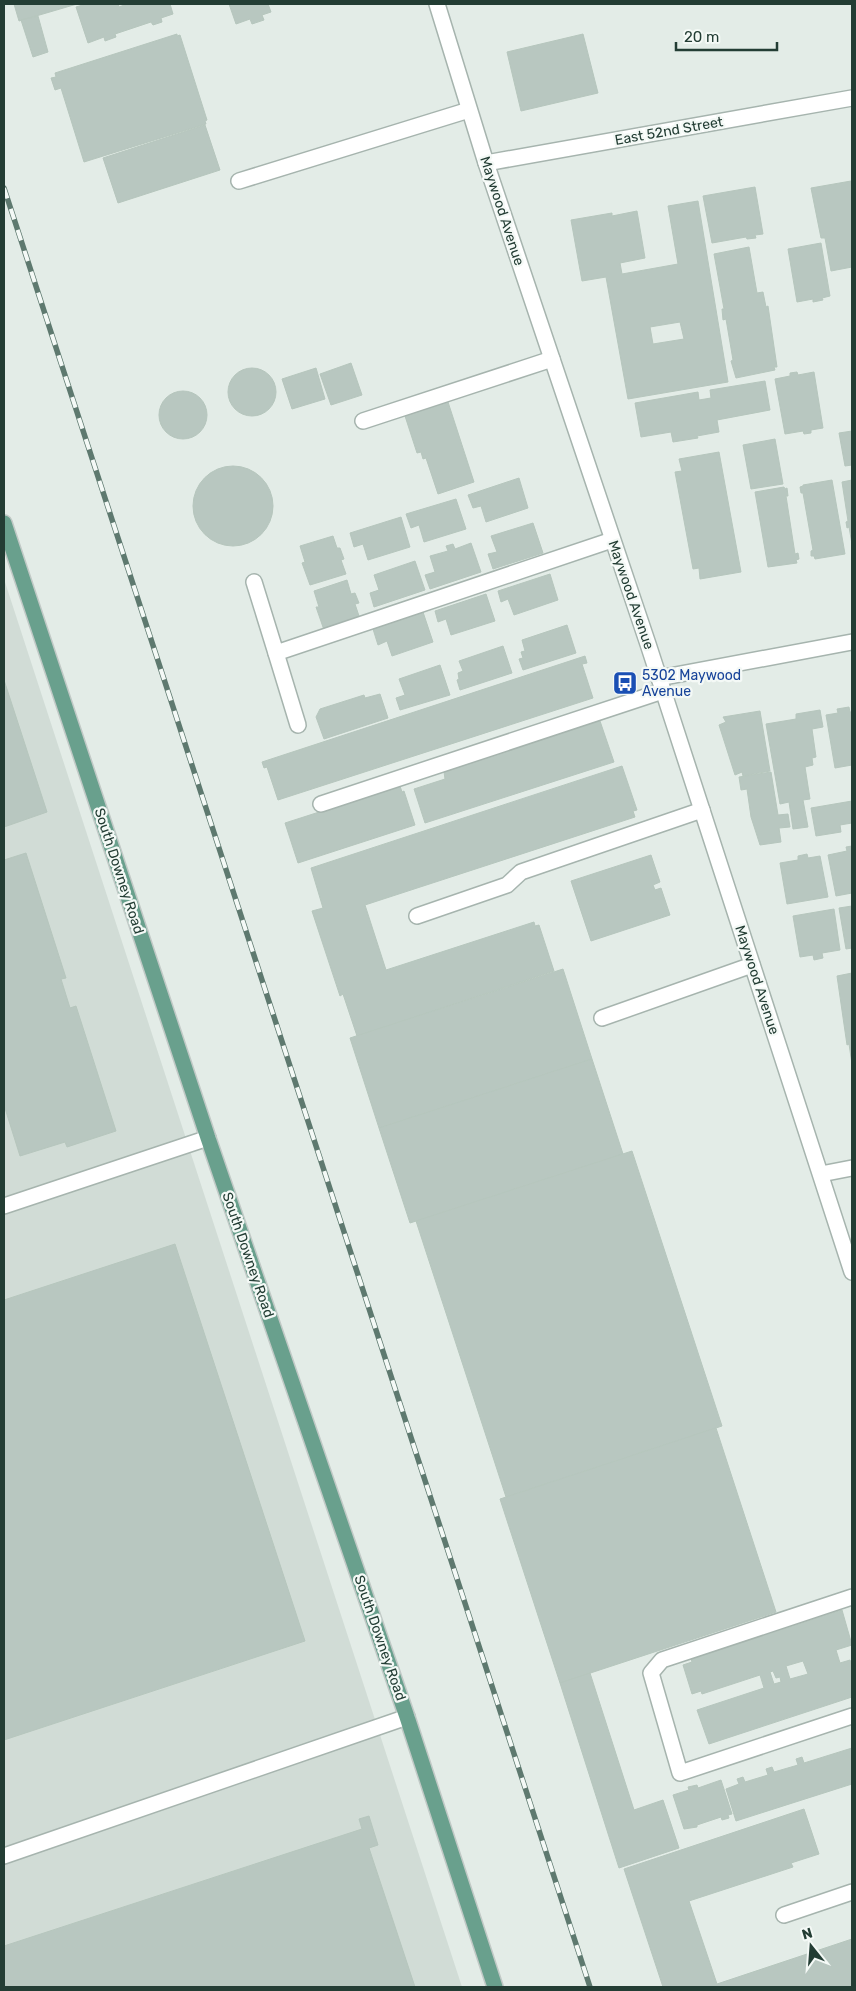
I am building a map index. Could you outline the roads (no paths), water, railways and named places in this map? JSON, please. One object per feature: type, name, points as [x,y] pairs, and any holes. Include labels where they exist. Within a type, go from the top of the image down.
[{"type":"main road","name":"South Downey Road","points":[[4,523],[208,1138],[407,1717],[495,1987]]},
{"type":"street","name":"Maywood Avenue","points":[[437,4],[486,163],[661,684],[852,1272]]},
{"type":"street","name":"East 52nd Street","points":[[486,163],[852,98]]},
{"type":"street","points":[[239,181],[469,110]]},
{"type":"street","points":[[363,421],[552,359]]},
{"type":"street","points":[[276,653],[612,540]]},
{"type":"street","points":[[254,582],[298,725]]},
{"type":"street","points":[[321,804],[661,684],[852,642]]},
{"type":"street","points":[[417,916],[506,885],[521,872],[702,810]]},
{"type":"street","points":[[602,1018],[752,964]]},
{"type":"street","points":[[4,1206],[208,1138]]},
{"type":"street","points":[[821,1174],[852,1168]]},
{"type":"street","points":[[852,1598],[662,1660],[651,1673],[680,1773],[852,1716]]},
{"type":"street","points":[[4,1856],[407,1717]]},
{"type":"street","points":[[784,1915],[852,1892]]},
{"type":"railway","points":[[4,188],[590,1987]]},
{"type":"place","name":"5302 Maywood Avenue","points":[[625,683]]}]
